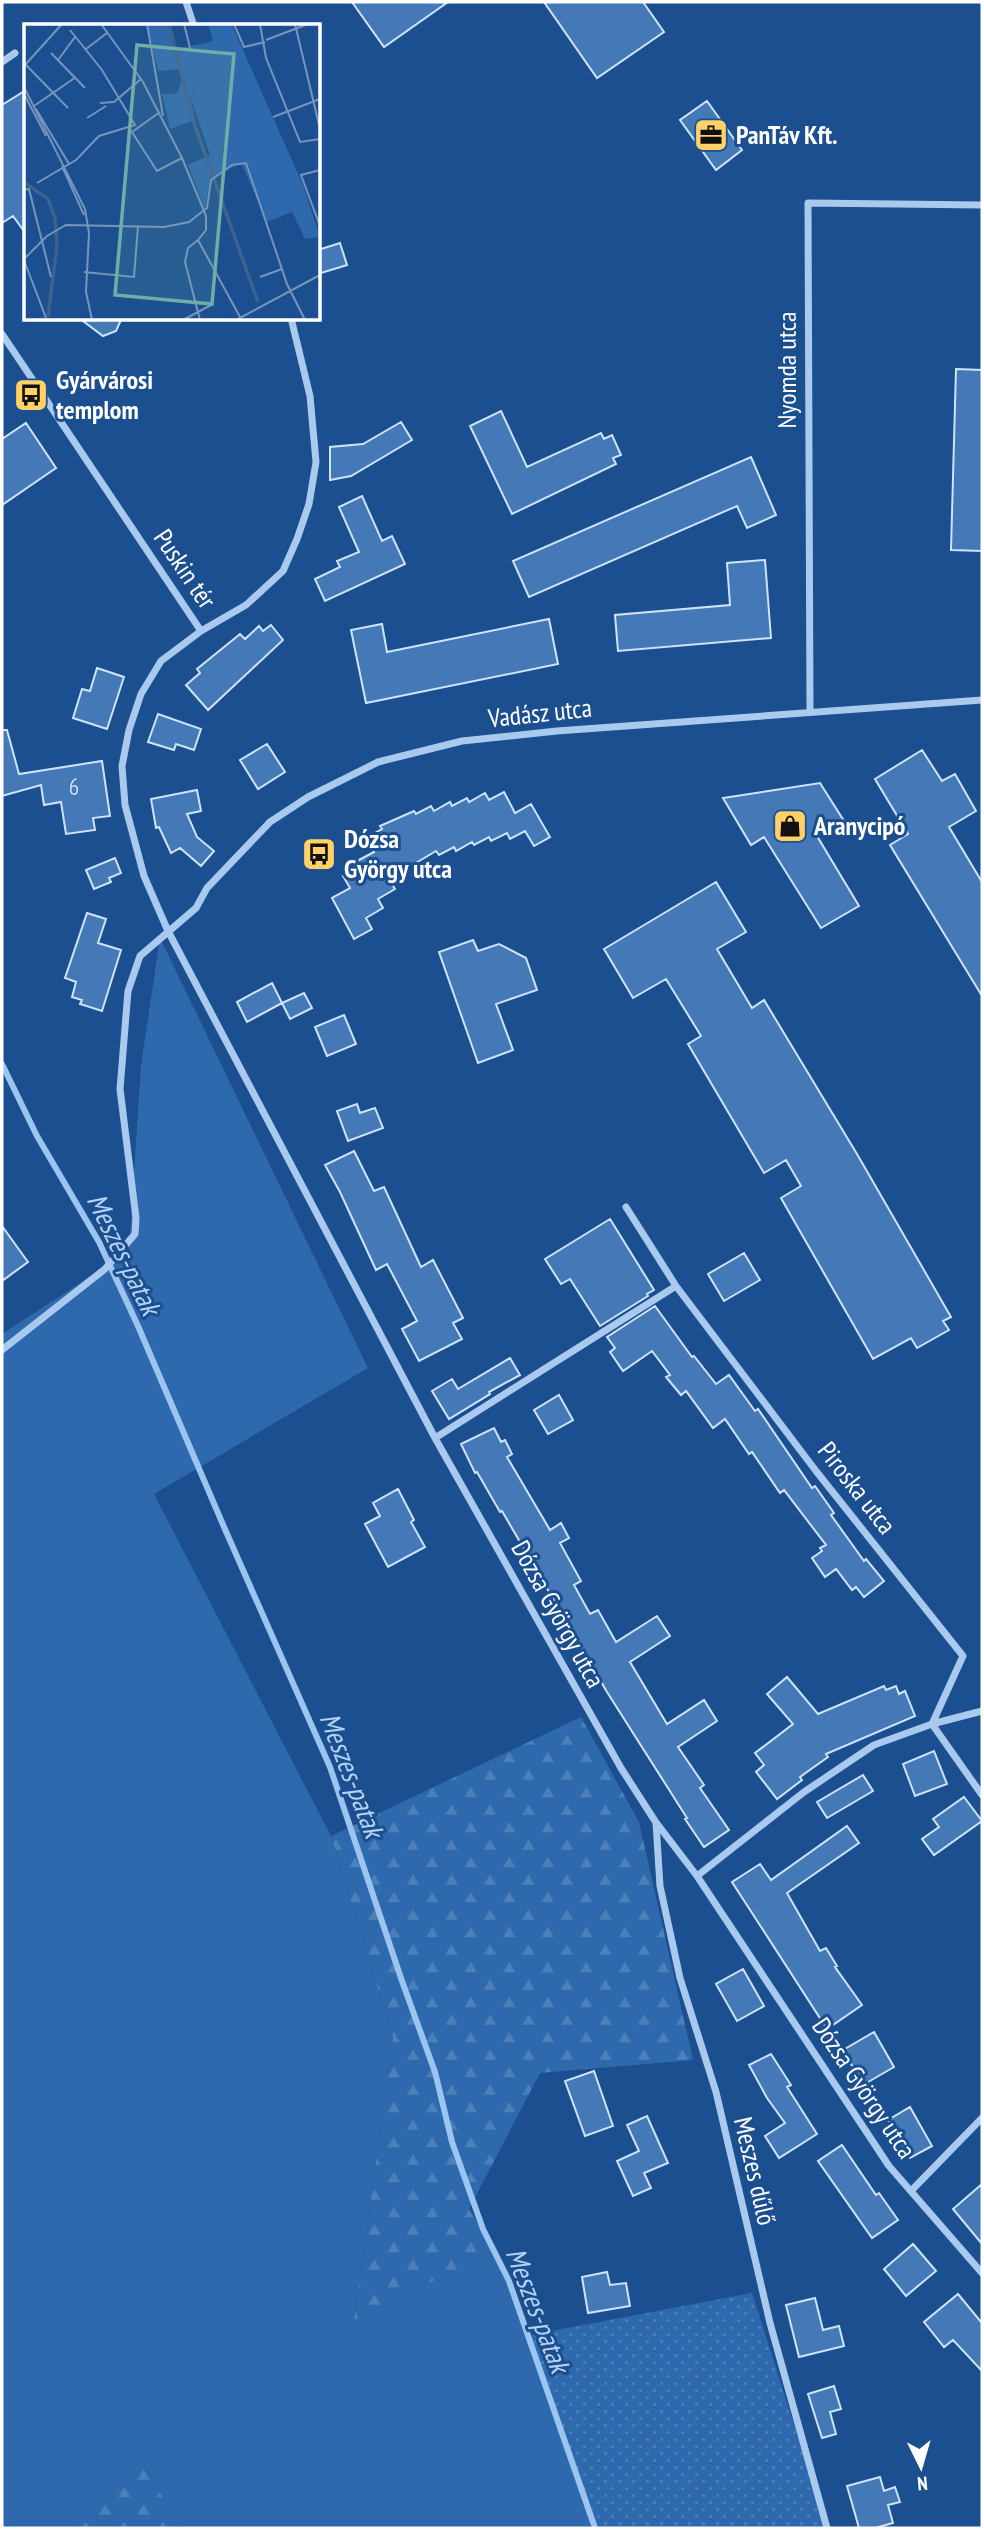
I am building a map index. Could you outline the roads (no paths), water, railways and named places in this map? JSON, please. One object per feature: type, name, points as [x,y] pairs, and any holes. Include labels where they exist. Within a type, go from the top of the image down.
[{"type":"street","points":[[186,2],[193,24]]},
{"type":"street","points":[[2,62],[15,53]]},
{"type":"street","name":"Nyomda utca","points":[[810,711],[808,204],[982,205]]},
{"type":"street","name":"Puskin tér","points":[[2,334],[201,631],[246,605],[283,571],[298,539],[309,504],[316,462],[310,396],[291,320]]},
{"type":"street","name":"Dózsa György utca","points":[[201,631],[161,661],[141,694],[129,730],[122,766],[125,805],[144,876],[168,931],[435,1438],[621,1768],[655,1821],[697,1877],[889,2166],[982,2273]]},
{"type":"street","name":"Vadász utca","points":[[2,1350],[105,1269],[135,1234],[136,1219],[120,1089],[128,991],[140,956],[197,908],[207,888],[270,822],[308,797],[378,762],[462,741],[556,731],[982,699]]},
{"type":"street","points":[[435,1438],[676,1286],[626,1207]]},
{"type":"street","name":"Piroska utca","points":[[676,1286],[816,1471],[963,1656],[932,1724]]},
{"type":"street","points":[[697,1877],[804,1792],[874,1745],[932,1724],[982,1711]]},
{"type":"street","points":[[932,1724],[982,1795]]},
{"type":"street","name":"Meszes dűlő","points":[[655,1821],[660,1886],[680,1978],[716,2092],[770,2323],[827,2528]]},
{"type":"street","points":[[911,2191],[982,2118]]},
{"type":"waterway","name":"Meszes-patak","points":[[2,1064],[37,1136],[99,1242],[330,1767],[435,2072],[452,2142],[483,2229],[509,2281],[595,2528]]},
{"type":"place","name":"PanTáv Kft.","points":[[711,135]]},
{"type":"place","name":"Gyárvárosi templom","points":[[31,395]]},
{"type":"place","name":"Aranycipó","points":[[790,826]]},
{"type":"place","name":"Dózsa György utca","points":[[319,854]]}]
